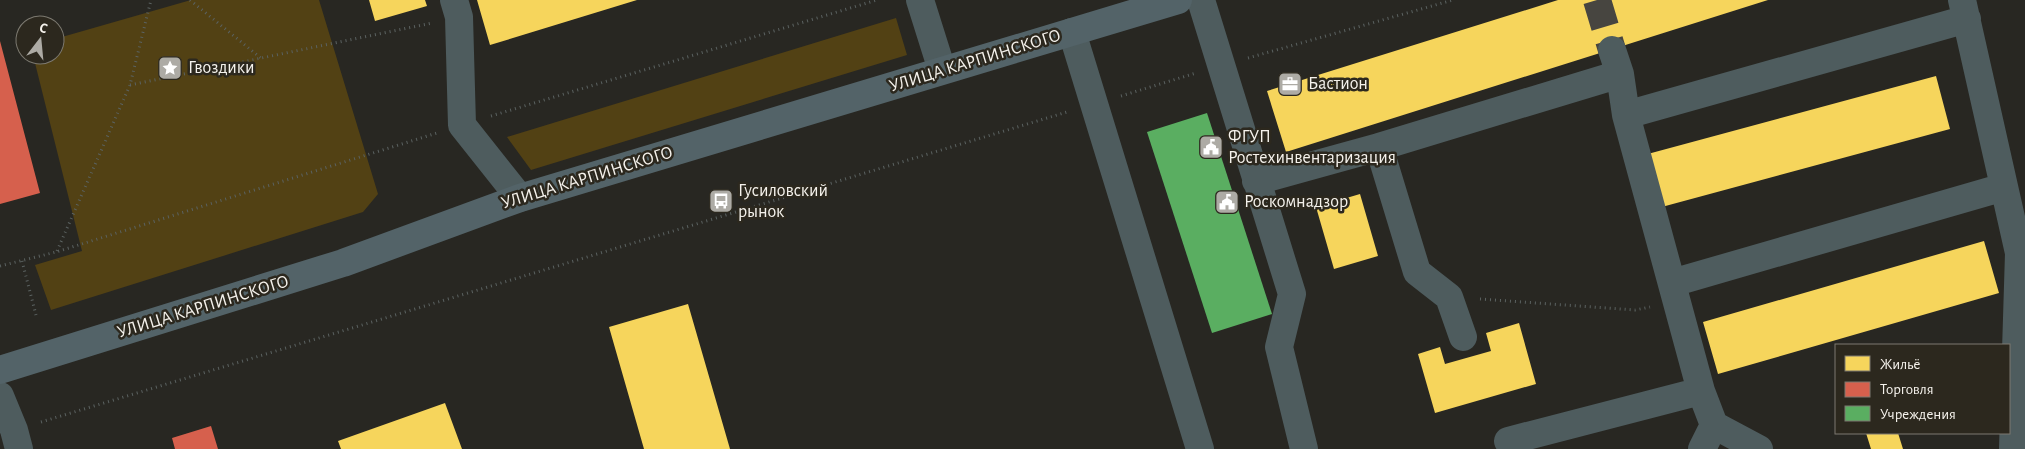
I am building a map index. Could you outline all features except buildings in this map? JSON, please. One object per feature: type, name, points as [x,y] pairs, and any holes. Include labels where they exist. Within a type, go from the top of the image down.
[{"type":"main road","name":"УЛИЦА КАРПИНСКОГО","points":[[0,370],[343,263],[520,198],[1178,0]]},
{"type":"street","points":[[920,0],[942,70]]},
{"type":"street","points":[[1201,0],[1292,294],[1279,347],[1304,449]]},
{"type":"street","points":[[457,9],[462,125],[520,198]]},
{"type":"street","points":[[1626,115],[1965,10],[2018,253],[2013,449]]},
{"type":"street","points":[[1072,32],[1200,449]]},
{"type":"street","points":[[1256,181],[1378,147],[1616,62],[1626,115],[1701,391],[1714,425],[1759,449]]},
{"type":"street","points":[[1378,147],[1417,272],[1449,297],[1463,337]]},
{"type":"street","points":[[1674,293],[2004,187]]},
{"type":"street","points":[[1508,441],[1701,391]]},
{"type":"street","points":[[0,396],[16,439]]},
{"type":"street","points":[[1702,449],[1714,425]]},
{"type":"path","points":[[0,266],[56,252],[130,85],[151,0]]},
{"type":"path","points":[[190,0],[262,59]]},
{"type":"path","points":[[16,439],[1094,104],[1453,0]]},
{"type":"path","points":[[130,85],[262,59],[457,9]]},
{"type":"path","points":[[22,261],[36,315]]},
{"type":"path","points":[[1449,297],[1635,310],[1674,293]]},
{"type":"shaded area","points":[[191,0],[319,0],[378,194],[363,212],[51,310],[35,265],[82,251],[36,65],[65,65],[65,36]]},
{"type":"shaded area","points":[[896,18],[907,55],[531,170],[507,137]]},
{"type":"tunnel","points":[[1597,0],[1612,50]]},
{"type":"place","name":"Гвоздики","points":[[170,68]]},
{"type":"place","name":"Бастион","points":[[1290,84]]},
{"type":"place","name":"ФГУП Ростехинвентаризация","points":[[1211,147]]},
{"type":"place","name":"Гусиловский рынок","points":[[721,201]]},
{"type":"place","name":"Роскомнадзор","points":[[1227,202]]}]
